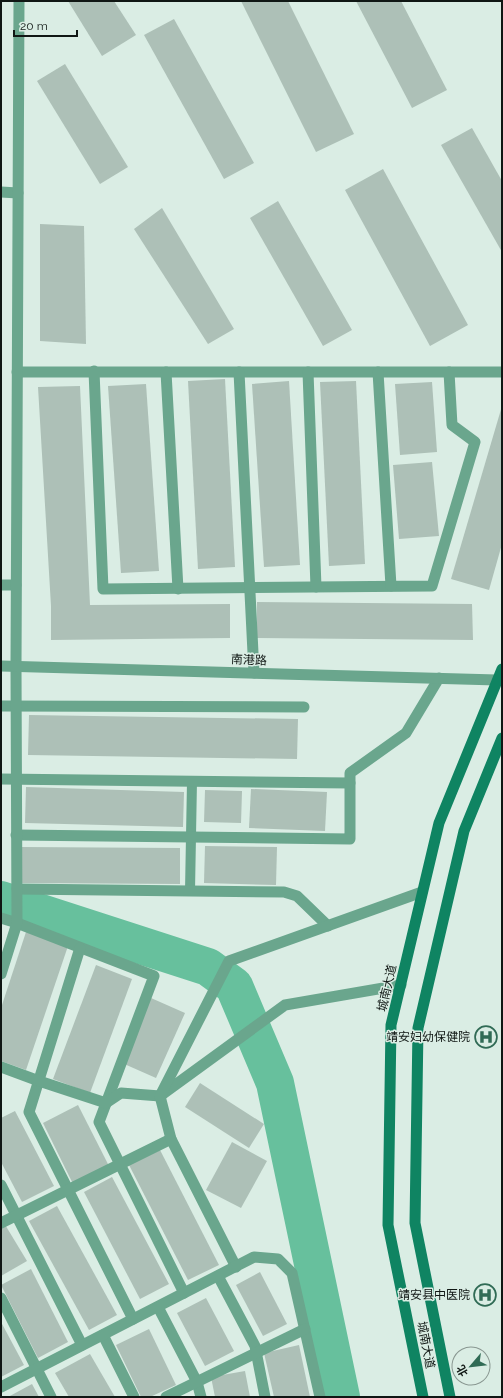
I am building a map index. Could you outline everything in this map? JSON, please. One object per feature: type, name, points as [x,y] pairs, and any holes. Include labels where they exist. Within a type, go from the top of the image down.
[{"type":"main road","name":"城南大道","points":[[423,1397],[388,1225],[391,1025],[439,823],[502,670]]},
{"type":"main road","name":"城南大道","points":[[450,1397],[415,1223],[418,1028],[464,831],[502,738]]},
{"type":"street","points":[[1,974],[16,923],[17,889],[16,585],[19,1]]},
{"type":"street","points":[[1,192],[18,194]]},
{"type":"street","points":[[17,372],[502,372]]},
{"type":"street","points":[[94,372],[103,589],[432,586],[476,442],[452,425],[449,372]]},
{"type":"street","points":[[166,372],[178,589]]},
{"type":"street","points":[[239,372],[254,673]]},
{"type":"street","points":[[308,372],[316,587]]},
{"type":"street","points":[[378,372],[391,586]]},
{"type":"street","points":[[1,585],[16,585]]},
{"type":"street","name":"南港路","points":[[1,666],[497,680]]},
{"type":"street","points":[[16,835],[350,839],[350,773],[406,733],[438,678]]},
{"type":"street","points":[[1,706],[304,707]]},
{"type":"street","points":[[1,778],[350,783]]},
{"type":"street","points":[[17,889],[284,892],[297,896],[328,926]]},
{"type":"street","points":[[236,1267],[171,1139],[160,1096],[229,961],[422,892]]},
{"type":"street","points":[[1,918],[154,976],[99,1122],[184,1293]]},
{"type":"street","points":[[80,948],[29,1112],[133,1319]]},
{"type":"street","points":[[1,1067],[39,1081],[106,1102],[121,1093],[160,1096],[285,1005],[400,985]]},
{"type":"street","points":[[1,1223],[171,1139]]},
{"type":"street","points":[[1,1185],[82,1345]]},
{"type":"street","points":[[1,1386],[254,1257],[278,1259],[292,1273],[320,1397]]},
{"type":"street","points":[[218,1276],[255,1346],[265,1397]]},
{"type":"street","points":[[1,1298],[51,1397]]},
{"type":"street","points":[[158,1307],[197,1382],[200,1397]]},
{"type":"street","points":[[166,1397],[305,1329]]},
{"type":"street","points":[[102,1335],[134,1397]]},
{"type":"lane","points":[[190,891],[192,781]]},
{"type":"building","points":[[68,1],[114,1],[136,35],[102,56]]},
{"type":"building","points":[[241,1],[288,1],[354,134],[316,152]]},
{"type":"building","points":[[356,1],[401,1],[447,90],[412,108]]},
{"type":"building","points":[[174,19],[254,163],[224,179],[144,35]]},
{"type":"building","points":[[65,64],[128,167],[100,184],[37,81]]},
{"type":"building","points":[[472,128],[502,181],[502,252],[441,145]]},
{"type":"building","points":[[383,169],[468,325],[430,346],[345,190]]},
{"type":"building","points":[[278,201],[352,330],[323,346],[250,218]]},
{"type":"building","points":[[162,208],[234,329],[208,344],[134,229]]},
{"type":"building","points":[[40,224],[84,226],[86,344],[40,341]]},
{"type":"building","points":[[225,379],[235,567],[198,569],[188,381]]},
{"type":"building","points":[[289,381],[300,565],[264,567],[252,384]]},
{"type":"building","points":[[356,381],[365,564],[329,566],[320,382]]},
{"type":"building","points":[[432,382],[437,452],[400,455],[395,384]]},
{"type":"building","points":[[146,384],[159,571],[121,573],[108,386]]},
{"type":"building","points":[[80,386],[90,605],[230,604],[230,638],[51,640],[51,606],[38,387]]},
{"type":"building","points":[[502,406],[502,544],[489,590],[451,579]]},
{"type":"building","points":[[432,462],[439,536],[399,539],[393,465]]},
{"type":"building","points":[[257,602],[472,604],[473,640],[257,638]]},
{"type":"building","points":[[29,715],[298,719],[297,759],[28,755]]},
{"type":"building","points":[[26,787],[184,792],[183,827],[25,823]]},
{"type":"building","points":[[251,789],[327,792],[325,831],[249,828]]},
{"type":"building","points":[[205,790],[242,791],[241,823],[204,822]]},
{"type":"building","points":[[205,846],[277,847],[276,885],[204,883]]},
{"type":"building","points":[[22,847],[180,848],[180,884],[22,883]]},
{"type":"building","points":[[26,932],[68,946],[26,1070],[1,1061],[1,1008]]},
{"type":"building","points":[[96,965],[132,979],[90,1093],[53,1079]]},
{"type":"building","points":[[151,998],[185,1013],[156,1078],[122,1063]]},
{"type":"building","points":[[200,1083],[264,1124],[249,1148],[185,1107]]},
{"type":"building","points":[[78,1105],[110,1168],[74,1186],[43,1123]]},
{"type":"building","points":[[15,1111],[54,1186],[22,1202],[1,1162],[1,1118]]},
{"type":"building","points":[[232,1142],[267,1161],[241,1208],[206,1190]]},
{"type":"building","points":[[160,1150],[219,1265],[188,1280],[129,1165]]},
{"type":"building","points":[[112,1177],[169,1284],[140,1299],[84,1192]]},
{"type":"building","points":[[57,1206],[117,1315],[89,1330],[29,1221]]},
{"type":"building","points":[[4,1223],[27,1261],[1,1276],[1,1225]]},
{"type":"building","points":[[31,1269],[68,1342],[38,1358],[1,1285]]},
{"type":"building","points":[[260,1272],[287,1324],[263,1336],[236,1285]]},
{"type":"building","points":[[206,1298],[234,1351],[205,1366],[177,1313]]},
{"type":"building","points":[[1,1322],[24,1365],[1,1377]]},
{"type":"building","points":[[149,1329],[176,1385],[150,1397],[141,1397],[116,1345]]},
{"type":"building","points":[[299,1345],[310,1397],[274,1397],[264,1353]]},
{"type":"building","points":[[90,1354],[115,1397],[69,1397],[55,1373]]},
{"type":"building","points":[[245,1371],[250,1397],[215,1397],[211,1377]]},
{"type":"building","points":[[32,1384],[39,1397],[8,1397]]},
{"type":"waterway","points":[[1,900],[208,967],[234,986],[275,1083],[341,1397]]},
{"type":"place","name":"靖安妇幼保健院","points":[[486,1037]]},
{"type":"place","name":"靖安县中医院","points":[[485,1295]]}]
